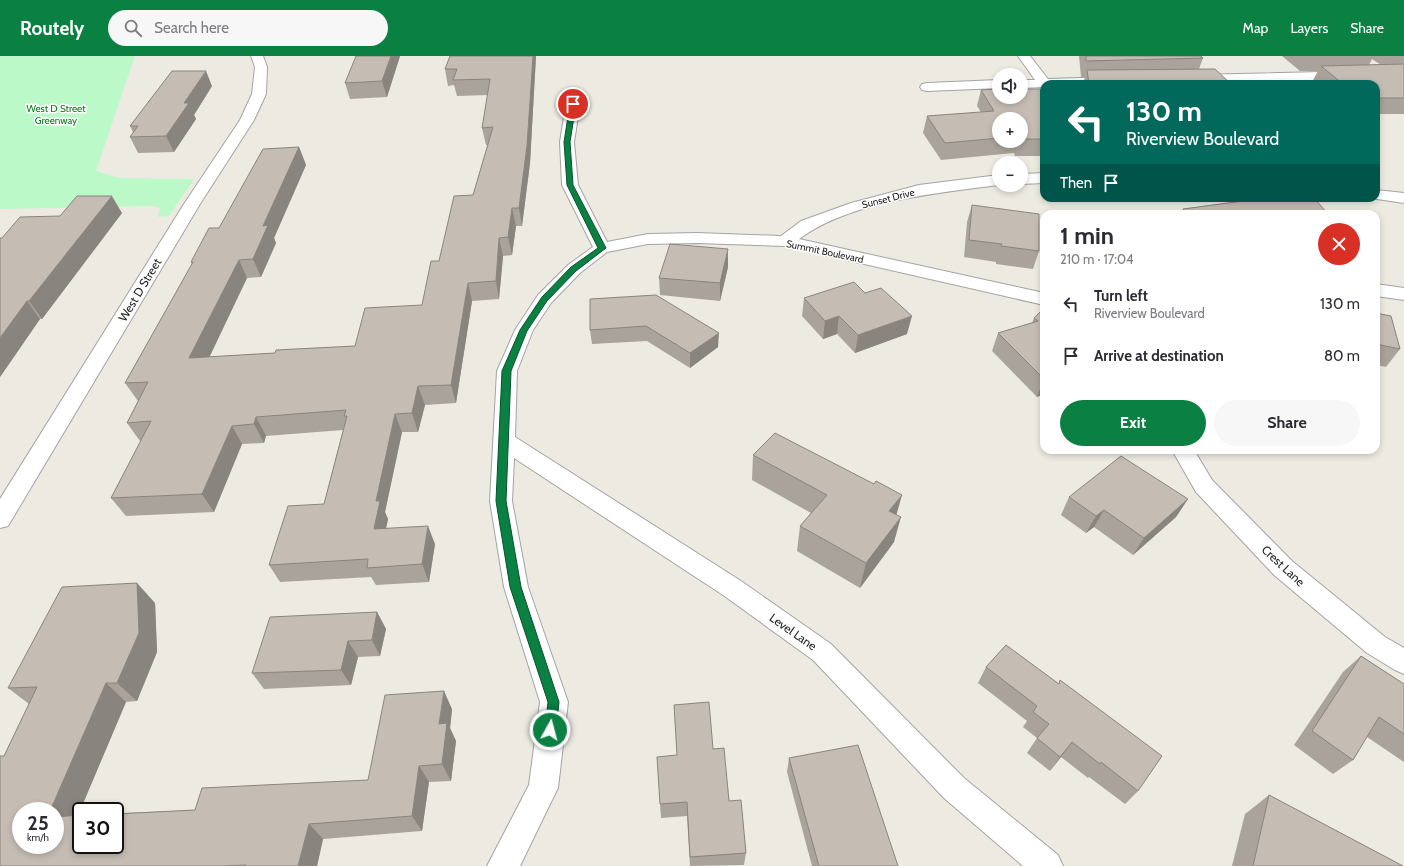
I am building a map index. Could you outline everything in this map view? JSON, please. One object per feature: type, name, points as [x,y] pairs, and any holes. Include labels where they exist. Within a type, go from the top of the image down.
[{"type":"street","name":"West D Street","points":[[0,519],[192,204],[247,120],[259,94],[261,67],[257,56]]},
{"type":"street","points":[[1024,56],[1042,80]]},
{"type":"street","points":[[1364,60],[1383,74]]},
{"type":"street","points":[[1178,79],[1404,74]]},
{"type":"street","points":[[1028,84],[1040,83]]},
{"type":"street","points":[[927,87],[992,84]]},
{"type":"street","points":[[503,866],[543,788],[554,702],[516,587],[501,501],[507,371],[524,330],[544,299],[574,269],[602,248],[570,185],[567,142],[573,104]]},
{"type":"street","points":[[1028,179],[1040,178]]},
{"type":"street","name":"Sunset Drive","points":[[785,242],[807,225],[857,206],[919,190],[992,181]]},
{"type":"street","points":[[1380,195],[1404,198]]},
{"type":"street","name":"Summit Boulevard","points":[[602,248],[648,239],[697,238],[785,242],[1040,298]]},
{"type":"street","points":[[1380,291],[1404,294]]},
{"type":"street","name":"Level Lane","points":[[504,441],[732,588],[822,652],[954,788],[1047,866]]},
{"type":"street","name":"Crest Lane","points":[[1185,454],[1204,486],[1283,568],[1376,645],[1404,662]]},
{"type":"green space","name":"West D Street Greenway","points":[[0,56],[135,56],[96,171],[119,178],[194,179],[169,216],[158,217],[160,209],[158,207],[151,206],[0,209]]},
{"type":"building","points":[[356,56],[391,56],[382,81],[345,83]]},
{"type":"building","points":[[450,56],[533,56],[527,146],[519,208],[512,208],[508,237],[499,238],[496,281],[468,283],[451,385],[418,386],[412,413],[395,414],[376,501],[380,501],[374,529],[428,526],[422,564],[367,568],[368,559],[269,565],[288,506],[324,504],[347,416],[344,416],[346,410],[256,417],[254,424],[232,426],[202,494],[111,498],[151,421],[127,423],[148,382],[125,383],[193,262],[191,262],[209,228],[219,228],[263,149],[299,147],[263,226],[268,225],[253,259],[239,260],[189,358],[275,353],[276,350],[355,346],[365,308],[422,305],[431,261],[439,261],[454,196],[473,195],[493,127],[482,128],[490,79],[453,80],[457,69],[445,69]]},
{"type":"building","points":[[1086,56],[1201,56],[1203,58],[1086,61]]},
{"type":"building","points":[[1404,64],[1404,98],[1380,98],[1380,80],[1338,80],[1321,66]]},
{"type":"building","points":[[1215,69],[1227,80],[1088,80],[1087,70]]},
{"type":"building","points":[[172,71],[206,71],[184,103],[189,103],[166,136],[130,137],[138,126],[130,126]]},
{"type":"building","points":[[992,89],[992,104],[1028,104],[1028,89],[1040,89],[1040,139],[1028,139],[1028,112],[992,112],[992,139],[945,143],[927,116],[994,111],[981,90]]},
{"type":"building","points":[[77,196],[112,196],[29,301],[27,301],[0,338],[0,238],[2,238],[20,217],[60,216]]},
{"type":"building","points":[[1236,202],[1318,202],[1324,210],[1184,210],[1183,209]]},
{"type":"building","points":[[972,205],[1039,214],[1039,251],[969,240]]},
{"type":"building","points":[[670,244],[728,249],[720,283],[659,278]]},
{"type":"building","points":[[854,282],[865,293],[881,288],[912,316],[858,335],[839,316],[825,321],[804,298]]},
{"type":"building","points":[[656,295],[719,333],[690,353],[646,326],[590,330],[590,299]]},
{"type":"building","points":[[1040,312],[1040,375],[998,333],[1038,321],[1034,318]]},
{"type":"building","points":[[1380,314],[1391,316],[1400,349],[1380,345]]},
{"type":"building","points":[[775,433],[874,484],[876,481],[902,495],[889,511],[901,517],[866,563],[800,526],[827,495],[753,455]]},
{"type":"building","points":[[1121,456],[1188,499],[1144,538],[1104,510],[1096,516],[1069,497]]},
{"type":"building","points":[[137,583],[139,633],[117,683],[106,683],[54,802],[12,802],[12,854],[64,854],[64,816],[72,816],[72,854],[124,854],[124,814],[195,810],[202,788],[368,780],[385,695],[444,691],[439,724],[447,723],[442,764],[419,766],[412,816],[309,824],[298,866],[0,866],[0,756],[4,756],[37,687],[8,688],[62,587]]},
{"type":"building","points":[[377,612],[372,640],[348,641],[341,670],[252,673],[270,617]]},
{"type":"building","points":[[1006,645],[1059,684],[1060,680],[1162,756],[1138,791],[1101,762],[1100,764],[1072,742],[1060,757],[1037,738],[1049,724],[1033,712],[1037,706],[986,667]]},
{"type":"building","points":[[1361,656],[1404,684],[1404,734],[1379,717],[1353,760],[1312,731]]},
{"type":"building","points":[[709,702],[713,749],[724,748],[729,801],[741,800],[746,853],[690,857],[687,802],[660,804],[657,757],[677,755],[674,705]]},
{"type":"building","points":[[858,745],[898,866],[819,866],[789,758]]},
{"type":"building","points":[[1269,795],[1403,866],[1253,866]]},
{"type":"route","points":[[550,730],[554,702],[516,587],[501,501],[507,371],[524,330],[544,299],[574,269],[602,248],[570,185],[567,142],[573,104]]}]
